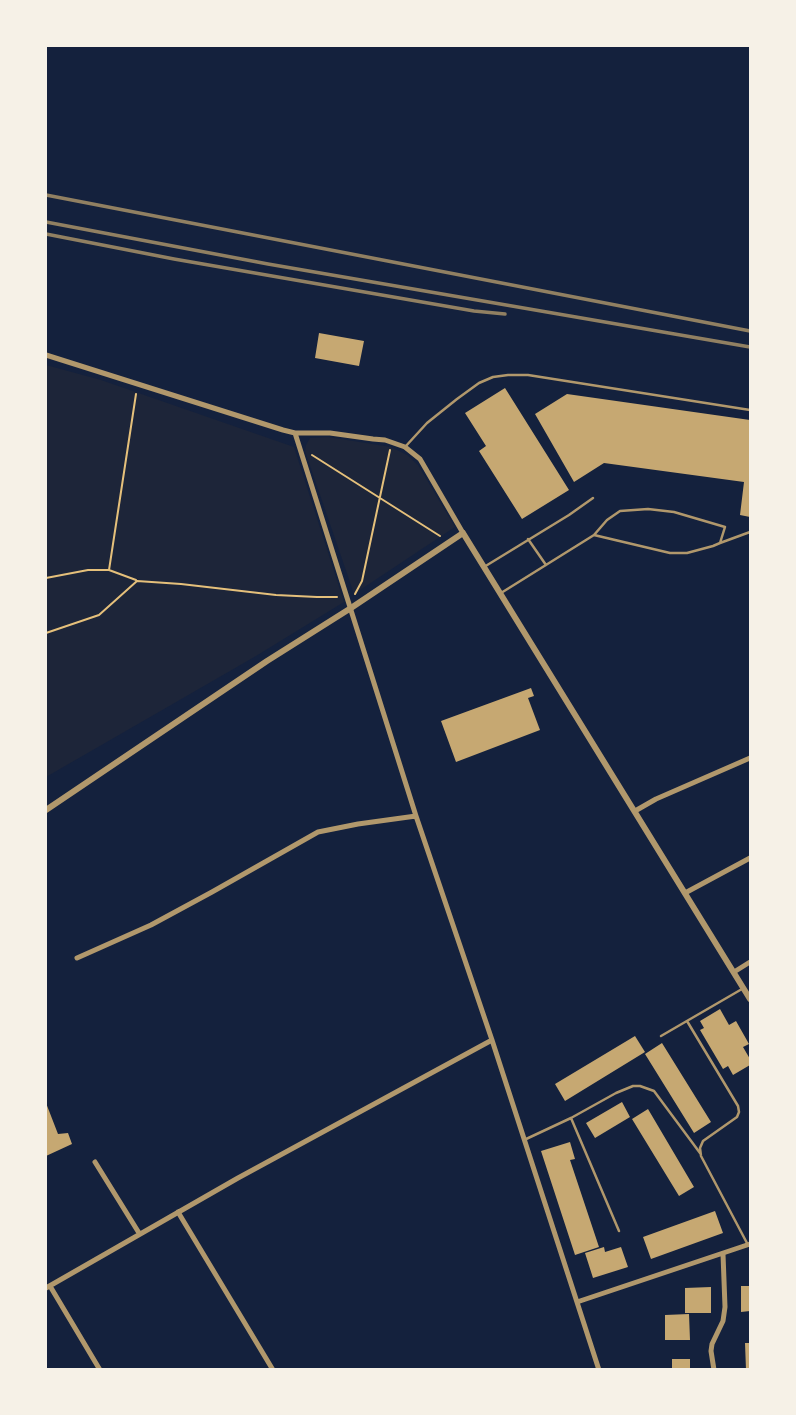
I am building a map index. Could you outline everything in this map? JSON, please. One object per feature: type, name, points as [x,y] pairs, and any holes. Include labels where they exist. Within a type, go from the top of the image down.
[{"type":"street","points":[[46,355],[295,433],[330,433],[392,442],[405,447],[420,459],[751,999]]},
{"type":"street","points":[[295,433],[416,816],[599,1370]]},
{"type":"street","points":[[46,810],[463,533]]},
{"type":"street","points":[[635,811],[656,799],[751,758]]},
{"type":"street","points":[[77,958],[150,925],[318,832],[416,816]]},
{"type":"street","points":[[685,893],[751,858]]},
{"type":"street","points":[[734,972],[751,962]]},
{"type":"street","points":[[100,1370],[48,1287],[139,1233],[492,1040]]},
{"type":"street","points":[[95,1162],[139,1233]]},
{"type":"street","points":[[178,1212],[273,1370]]},
{"type":"street","points":[[577,1302],[749,1244]]},
{"type":"street","points":[[714,1370],[712,1344],[723,1321],[725,1307],[723,1254]]},
{"type":"lane","points":[[405,447],[445,407],[479,383],[508,374],[751,410]]},
{"type":"lane","points":[[484,567],[593,498]]},
{"type":"lane","points":[[501,593],[594,535],[607,520],[620,511],[648,509],[674,512],[725,527],[720,543]]},
{"type":"lane","points":[[594,535],[670,553],[687,553],[713,547],[751,532]]},
{"type":"lane","points":[[528,539],[546,565]]},
{"type":"lane","points":[[661,1036],[744,988]]},
{"type":"lane","points":[[687,1021],[738,1106],[737,1116],[703,1141],[701,1156]]},
{"type":"lane","points":[[524,1140],[625,1088],[647,1087],[660,1098],[701,1156],[749,1244]]},
{"type":"lane","points":[[571,1118],[619,1231]]},
{"type":"path","points":[[109,570],[137,384]]},
{"type":"path","points":[[46,578],[89,570],[109,570],[137,581],[181,583],[276,595],[354,595],[362,581],[392,442]]},
{"type":"path","points":[[299,447],[449,541]]},
{"type":"path","points":[[46,633],[99,615],[137,581]]},
{"type":"shaded area","points":[[46,365],[101,380],[294,447],[344,602],[46,777]]},
{"type":"shaded area","points":[[328,437],[391,447],[407,455],[418,465],[455,527],[354,594],[305,451],[310,438]]},
{"type":"building","points":[[319,333],[364,341],[359,366],[315,358]]},
{"type":"building","points":[[505,388],[569,490],[522,519],[479,451],[486,446],[465,413]]},
{"type":"building","points":[[567,394],[750,420],[750,517],[740,515],[744,482],[604,463],[574,482],[535,414]]},
{"type":"building","points":[[531,688],[534,696],[528,698],[540,730],[456,762],[441,721]]},
{"type":"building","points":[[720,1009],[729,1025],[736,1021],[749,1044],[743,1047],[750,1059],[750,1065],[733,1075],[728,1066],[723,1069],[700,1030],[704,1028],[700,1021]]},
{"type":"building","points":[[635,1036],[645,1052],[565,1101],[555,1084]]},
{"type":"building","points":[[662,1043],[711,1122],[694,1133],[645,1054]]},
{"type":"building","points":[[622,1102],[630,1117],[595,1138],[586,1123]]},
{"type":"building","points":[[46,1103],[58,1134],[68,1133],[72,1144],[46,1156]]},
{"type":"building","points":[[648,1109],[694,1187],[679,1196],[632,1119]]},
{"type":"building","points":[[570,1142],[575,1159],[570,1160],[599,1247],[575,1255],[541,1151]]},
{"type":"building","points":[[715,1211],[723,1233],[651,1259],[643,1237]]},
{"type":"building","points":[[604,1247],[605,1252],[621,1247],[628,1267],[593,1278],[585,1253]]},
{"type":"building","points":[[741,1286],[750,1286],[750,1311],[741,1312]]},
{"type":"building","points":[[711,1287],[711,1313],[685,1313],[685,1288]]},
{"type":"building","points":[[689,1314],[690,1340],[665,1340],[665,1315]]},
{"type":"building","points":[[745,1343],[750,1343],[750,1370],[746,1370]]},
{"type":"building","points":[[672,1359],[690,1359],[690,1370],[672,1370]]},
{"type":"railway","points":[[46,195],[750,331]]},
{"type":"railway","points":[[46,222],[268,264],[750,347]]},
{"type":"railway","points":[[46,234],[174,259],[474,311],[505,314]]}]
